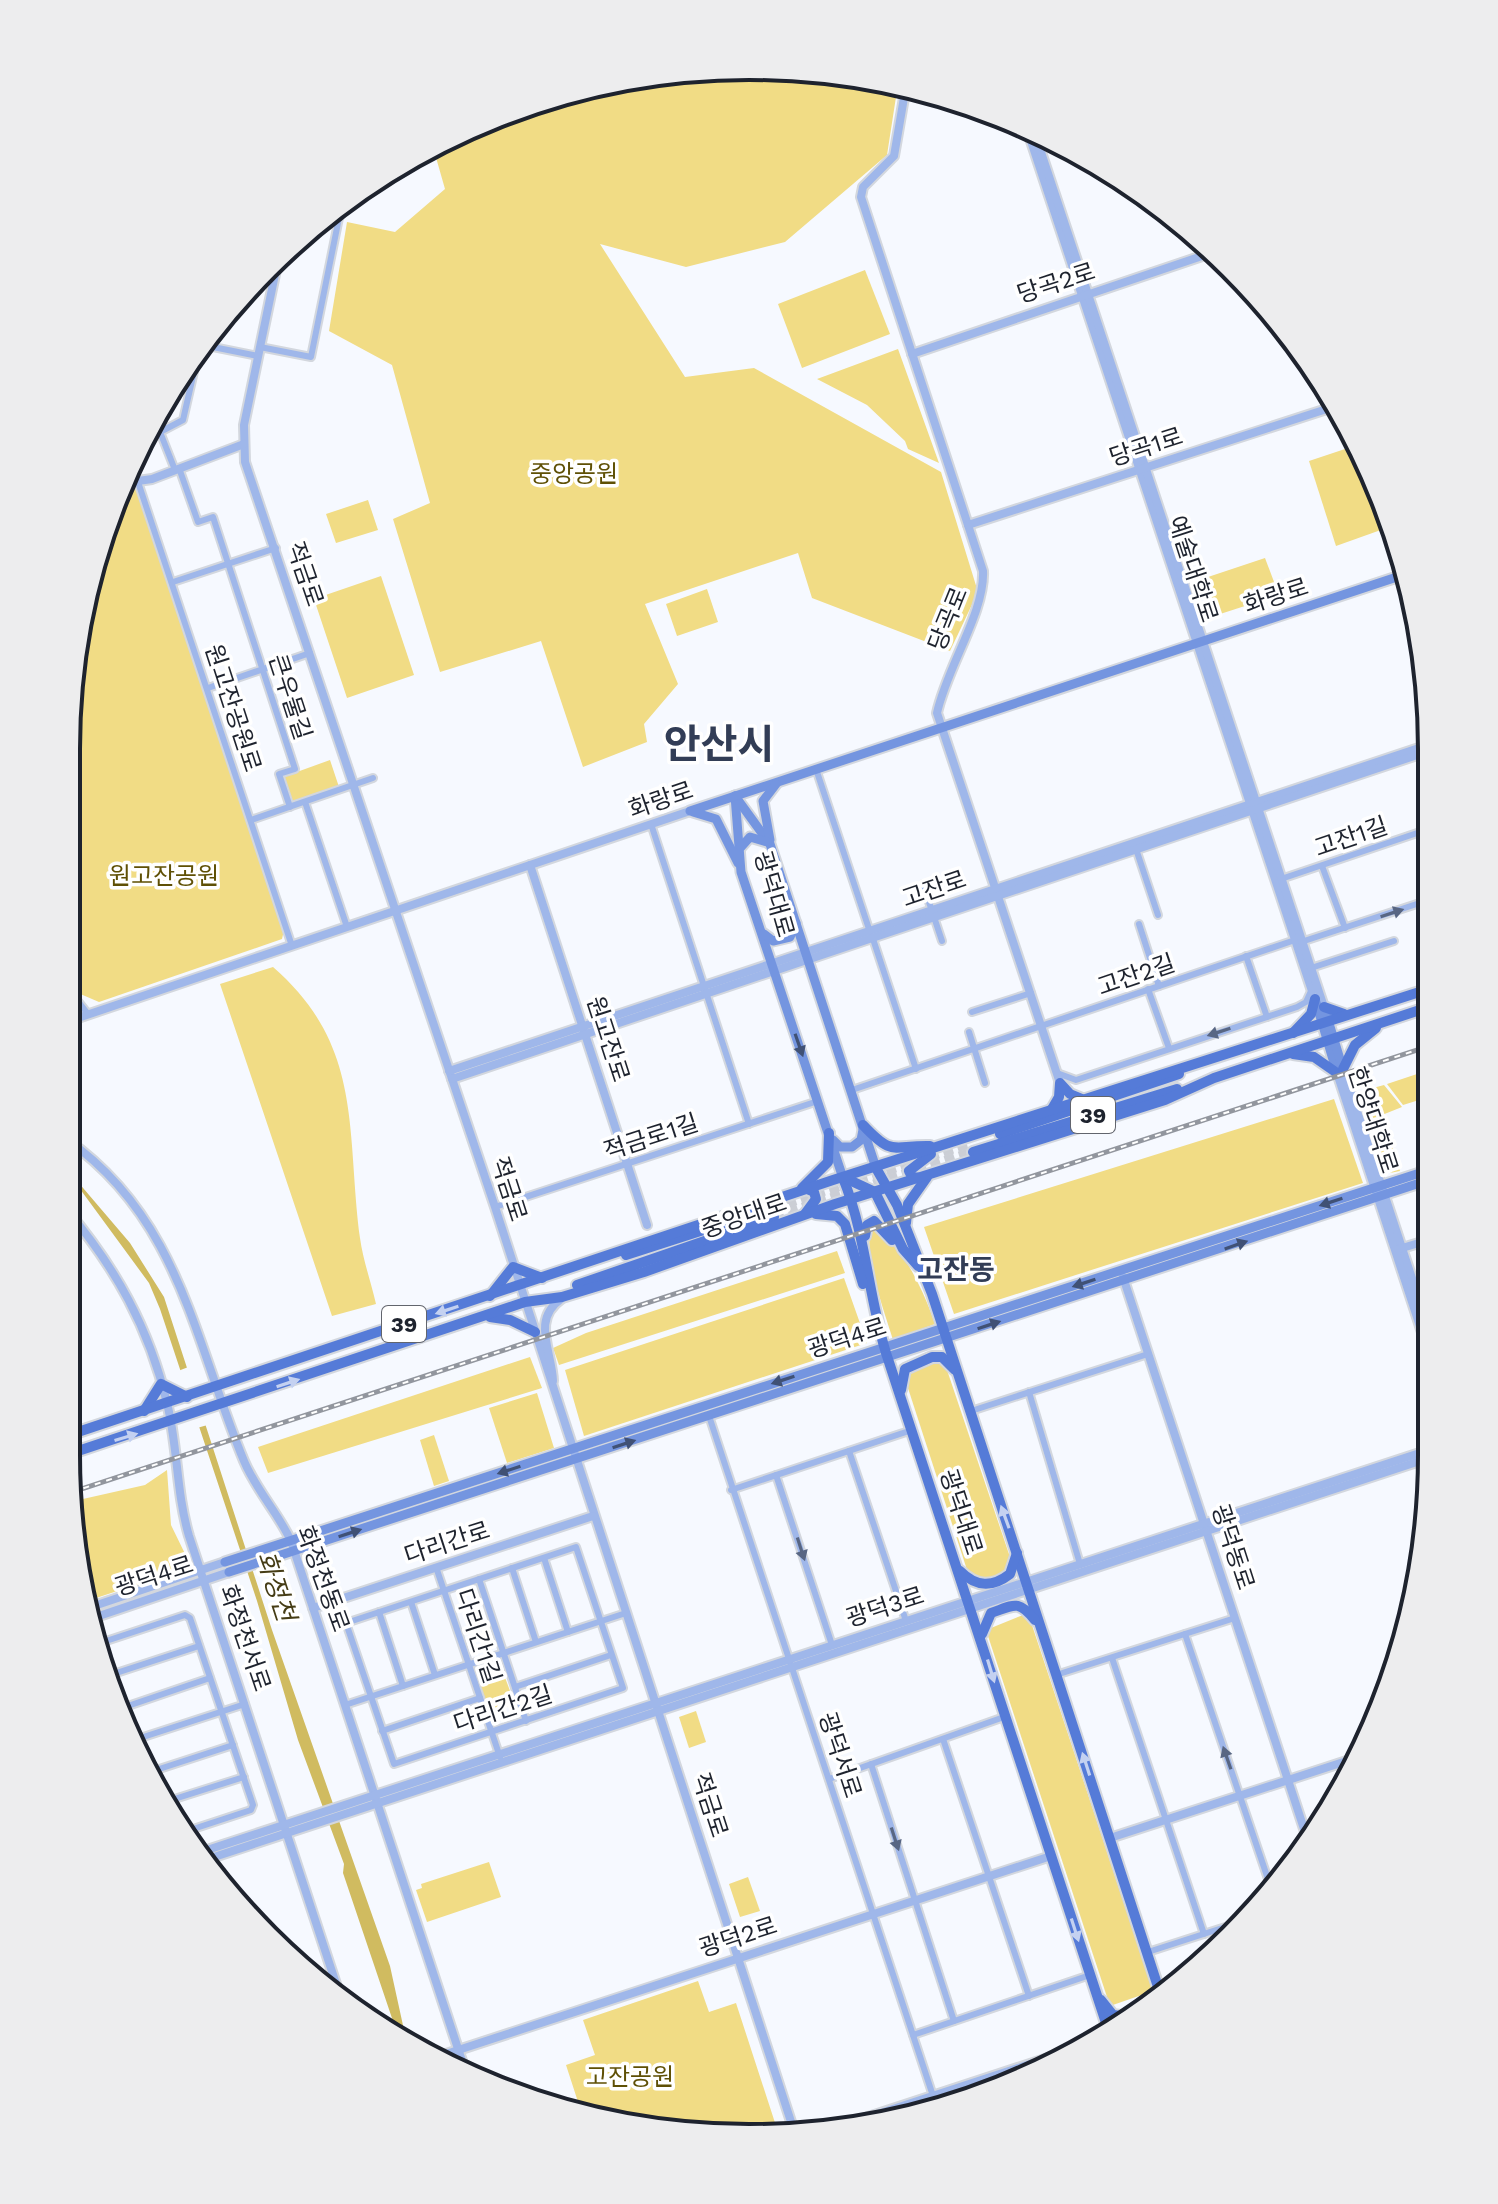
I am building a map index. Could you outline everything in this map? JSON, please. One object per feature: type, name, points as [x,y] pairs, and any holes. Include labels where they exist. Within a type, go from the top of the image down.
[{"type":"main road","name":"화랑로","points":[[690,811],[1395,578]]},
{"type":"main road","points":[[739,853],[743,842],[750,837],[770,844],[763,801],[777,782]]},
{"type":"main road","name":"광덕대로","points":[[735,796],[770,844],[876,1168],[923,1272],[1157,1985]]},
{"type":"main road","name":"광덕대로","points":[[735,796],[741,872],[851,1198],[865,1246],[871,1299],[886,1353],[1105,2021]]},
{"type":"main road","points":[[690,811],[716,819],[741,872]]},
{"type":"main road","points":[[762,932],[773,941],[785,939],[794,933],[795,921]]},
{"type":"main road","name":"중앙대로","points":[[80,1432],[803,1190],[1418,993]]},
{"type":"main road","points":[[1293,1034],[1311,1014],[1314,994]]},
{"type":"main road","name":"예술대학로","points":[[1314,994],[1326,1023]]},
{"type":"main road","points":[[1324,1007],[1343,1014],[1373,1008]]},
{"type":"main road","name":"예술대학로","points":[[1324,1007],[1326,1023]]},
{"type":"main road","name":"중앙대로","points":[[80,1451],[186,1418],[525,1302],[566,1295],[789,1222],[851,1198],[927,1177],[1165,1100],[1214,1078],[1418,1011]]},
{"type":"main road","points":[[1287,1054],[1314,1057],[1340,1071],[1355,1045],[1383,1022]]},
{"type":"main road","name":"한양대학로","points":[[1326,1023],[1340,1071]]},
{"type":"main road","name":"39","points":[[1202,1064],[1158,1083],[971,1148],[1214,1078]]},
{"type":"main road","points":[[1059,1078],[1070,1094],[1082,1099]]},
{"type":"main road","points":[[1052,1109],[1059,1097],[1059,1078]]},
{"type":"main road","points":[[863,1125],[880,1143],[890,1148],[940,1147]]},
{"type":"main road","points":[[829,1133],[840,1147],[852,1147],[861,1140],[863,1125]]},
{"type":"main road","points":[[803,1190],[828,1162],[829,1133]]},
{"type":"main road","points":[[927,1177],[913,1178],[909,1171],[940,1147]]},
{"type":"main road","name":"광덕4로","points":[[944,1333],[1125,1282],[1418,1175]]},
{"type":"main road","points":[[906,1229],[908,1204],[927,1177]]},
{"type":"main road","points":[[843,1178],[853,1179],[875,1192],[903,1249]]},
{"type":"main road","name":"광덕4로","points":[[573,1455],[709,1416],[1121,1271],[1380,1191],[1418,1182]]},
{"type":"main road","points":[[789,1222],[806,1213],[816,1199],[814,1192],[803,1190]]},
{"type":"main road","name":"39","points":[[545,1297],[773,1213],[601,1260]]},
{"type":"main road","points":[[814,1213],[837,1216],[845,1224],[871,1299]]},
{"type":"main road","points":[[865,1246],[866,1227],[874,1221],[923,1272]]},
{"type":"main road","points":[[490,1296],[513,1267],[544,1278]]},
{"type":"main road","points":[[488,1317],[510,1320],[535,1332]]},
{"type":"main road","name":"광덕4로","points":[[227,1567],[886,1353]]},
{"type":"main road","points":[[900,1391],[907,1367],[932,1357],[942,1357],[959,1375]]},
{"type":"main road","points":[[144,1411],[161,1384],[182,1396]]},
{"type":"main road","points":[[959,1570],[974,1583],[985,1585],[1010,1574],[1017,1551]]},
{"type":"main road","points":[[981,1639],[986,1617],[1014,1605],[1026,1608],[1040,1623]]},
{"type":"main road","points":[[1152,1968],[1154,1987]]},
{"type":"main road","points":[[1094,1988],[1114,2015]]},
{"type":"street","name":"당곡로","points":[[904,99],[894,156],[863,187],[861,197],[983,571],[984,589],[942,691],[937,713],[1059,1078]]},
{"type":"street","name":"예술대학로","points":[[1032,143],[1298,941],[1324,1007]]},
{"type":"street","name":"예술대학로","points":[[1039,146],[1084,294]]},
{"type":"street","points":[[215,347],[311,357],[338,221]]},
{"type":"street","name":"당곡2로","points":[[912,354],[1201,256]]},
{"type":"street","name":"적금로","points":[[274,278],[244,425],[245,462],[495,1207],[792,2123]]},
{"type":"street","points":[[160,432],[183,420],[193,377]]},
{"type":"street","name":"당곡1로","points":[[968,525],[1325,410]]},
{"type":"street","points":[[160,432],[177,469]]},
{"type":"street","points":[[138,482],[244,444]]},
{"type":"street","name":"큰우물길","points":[[177,469],[198,522],[213,517],[295,769],[279,774],[290,807]]},
{"type":"street","name":"원고잔공원로","points":[[138,482],[292,946]]},
{"type":"street","points":[[173,582],[276,548]]},
{"type":"street","points":[[208,688],[311,653]]},
{"type":"street","name":"고잔로","points":[[1254,808],[1418,749]]},
{"type":"street","name":"고잔로","points":[[450,1075],[1418,755]]},
{"type":"street","points":[[816,769],[916,1069]]},
{"type":"street","points":[[251,820],[373,778]]},
{"type":"street","points":[[305,802],[347,927]]},
{"type":"street","name":"예술대학로","points":[[1254,808],[1281,879],[1314,994]]},
{"type":"street","name":"화랑로","points":[[80,1017],[690,811]]},
{"type":"street","points":[[651,824],[749,1124]]},
{"type":"street","name":"고잔1길","points":[[1281,879],[1418,833]]},
{"type":"street","points":[[1136,848],[1158,915]]},
{"type":"street","name":"원고잔로","points":[[530,865],[647,1225]]},
{"type":"street","points":[[1322,866],[1345,928]]},
{"type":"street","points":[[923,884],[942,941]]},
{"type":"street","name":"고잔2길","points":[[852,1090],[1246,956],[1418,904]]},
{"type":"street","points":[[1139,924],[1159,986]]},
{"type":"street","points":[[1311,968],[1394,941]]},
{"type":"street","points":[[1246,956],[1267,1017]]},
{"type":"street","points":[[1148,989],[1169,1048]]},
{"type":"street","points":[[972,1012],[1031,993]]},
{"type":"street","points":[[1059,1078],[1076,1080],[1267,1017],[1302,1004],[1314,994]]},
{"type":"street","points":[[80,1004],[88,1014]]},
{"type":"street","points":[[969,1032],[985,1083]]},
{"type":"street","name":"한양대학로","points":[[1340,1071],[1418,1312]]},
{"type":"street","name":"적금로1길","points":[[495,1207],[818,1101]]},
{"type":"street","name":"화정천동로","points":[[80,1149],[120,1188],[168,1258],[180,1281],[219,1406],[249,1472],[293,1546],[461,2059]]},
{"type":"street","points":[[640,1244],[647,1225],[664,1236]]},
{"type":"street","name":"화정천서로","points":[[80,1228],[127,1292],[161,1384],[171,1423],[183,1515],[335,1980]]},
{"type":"street","points":[[1399,1249],[1418,1243]]},
{"type":"street","name":"한양대학로","points":[[1399,1249],[1418,1301]]},
{"type":"street","name":"광덕동로","points":[[1121,1271],[1304,1829]]},
{"type":"street","points":[[554,1393],[550,1349],[542,1329],[553,1305],[566,1295]]},
{"type":"street","points":[[971,1411],[1148,1354]]},
{"type":"street","points":[[1029,1392],[1080,1564]]},
{"type":"street","name":"광덕서로","points":[[709,1416],[933,2098]]},
{"type":"street","points":[[732,1489],[912,1430]]},
{"type":"street","points":[[849,1451],[906,1621]]},
{"type":"street","name":"광덕3로","points":[[287,1828],[970,1605],[1418,1454]]},
{"type":"street","name":"광덕3로","points":[[1028,1585],[1080,1564],[1418,1461]]},
{"type":"street","points":[[776,1475],[832,1645]]},
{"type":"street","name":"다리간로","points":[[313,1608],[593,1516]]},
{"type":"street","name":"다리간2길","points":[[576,1547],[623,1688],[394,1764],[346,1623],[512,1568],[576,1547]]},
{"type":"street","points":[[544,1558],[568,1632]]},
{"type":"street","name":"광덕4로","points":[[97,1605],[200,1571],[227,1567]]},
{"type":"street","name":"광덕4로","points":[[100,1616],[204,1581],[227,1567]]},
{"type":"street","name":"다리간1길","points":[[436,1567],[500,1758]]},
{"type":"street","points":[[512,1568],[536,1642]]},
{"type":"street","points":[[479,1579],[526,1721]]},
{"type":"street","points":[[411,1602],[435,1675]]},
{"type":"street","name":"광덕3로","points":[[790,1663],[832,1645],[906,1621],[970,1605]]},
{"type":"street","points":[[379,1612],[403,1686]]},
{"type":"street","points":[[345,1705],[626,1613]]},
{"type":"street","points":[[107,1640],[185,1615],[190,1618],[253,1805],[251,1810],[194,1829]]},
{"type":"street","points":[[1056,1675],[1235,1618]]},
{"type":"street","points":[[1185,1634],[1267,1877]]},
{"type":"street","points":[[117,1673],[199,1646]]},
{"type":"street","name":"다리간2길","points":[[515,1687],[611,1655]]},
{"type":"street","points":[[1112,1658],[1204,1934]]},
{"type":"street","points":[[129,1705],[210,1678]]},
{"type":"street","name":"다리간2길","points":[[382,1731],[480,1698]]},
{"type":"street","points":[[143,1737],[246,1704]]},
{"type":"street","points":[[829,1779],[1004,1717]]},
{"type":"street","points":[[943,1739],[1029,1996]]},
{"type":"street","points":[[159,1769],[233,1745]]},
{"type":"street","points":[[1110,1838],[1343,1762]]},
{"type":"street","points":[[871,1764],[954,2021]]},
{"type":"street","points":[[175,1799],[244,1777]]},
{"type":"street","points":[[209,1850],[287,1828]]},
{"type":"street","points":[[214,1856],[287,1828]]},
{"type":"street","name":"광덕2로","points":[[449,2053],[1051,1856]]},
{"type":"street","points":[[1148,1952],[1222,1928]]},
{"type":"street","points":[[913,2035],[1090,1975]]},
{"type":"green space","name":"중앙공원","points":[[749,80],[793,81],[896,97],[887,155],[785,242],[686,267],[600,244],[685,377],[754,368],[941,472],[978,592],[950,651],[812,598],[798,553],[645,604],[678,684],[644,724],[647,742],[583,767],[541,641],[440,672],[393,519],[430,503],[392,365],[329,331],[347,222],[395,232],[445,189],[436,158],[493,131],[534,116],[618,93],[705,81]]},
{"type":"green space","points":[[865,270],[890,334],[802,368],[778,304]]},
{"type":"green space","points":[[898,349],[939,463],[908,449],[905,441],[867,405],[817,379]]},
{"type":"green space","points":[[1347,448],[1381,530],[1336,546],[1309,461]]},
{"type":"green space","name":"원고잔공원","points":[[133,488],[141,491],[284,930],[282,939],[99,1002],[80,994],[81,705],[93,618],[103,576]]},
{"type":"green space","points":[[368,500],[378,530],[336,543],[326,514]]},
{"type":"green space","points":[[1265,558],[1279,595],[1214,616],[1202,579]]},
{"type":"green space","points":[[381,576],[414,675],[347,698],[314,599]]},
{"type":"green space","points":[[707,589],[718,622],[677,636],[666,604]]},
{"type":"green space","points":[[330,760],[339,787],[292,803],[283,777]]},
{"type":"green space","points":[[273,967],[302,997],[323,1028],[337,1059],[345,1092],[360,1238],[376,1304],[332,1316],[220,984]]},
{"type":"green space","points":[[1418,1074],[1418,1100],[1403,1105],[1387,1084]]},
{"type":"green space","points":[[1384,1085],[1402,1107],[1382,1115],[1400,1171],[1390,1173],[1382,1163],[1362,1091]]},
{"type":"green space","points":[[1334,1099],[1363,1183],[954,1314],[924,1227]]},
{"type":"green space","points":[[874,1226],[893,1242],[902,1255],[919,1284],[935,1324],[893,1340],[871,1264],[870,1235]]},
{"type":"green space","points":[[837,1251],[845,1273],[559,1365],[553,1348],[586,1333]]},
{"type":"green space","points":[[844,1278],[867,1343],[584,1436],[565,1370]]},
{"type":"green space","points":[[530,1357],[542,1388],[268,1473],[258,1447]]},
{"type":"green space","points":[[937,1359],[945,1364],[1011,1560],[1004,1575],[982,1583],[969,1576],[906,1382],[906,1372]]},
{"type":"green space","points":[[537,1393],[554,1448],[507,1463],[489,1408]]},
{"type":"green space","points":[[434,1435],[449,1481],[434,1486],[420,1440]]},
{"type":"green space","points":[[167,1470],[171,1525],[189,1562],[181,1570],[96,1598],[81,1499],[145,1485]]},
{"type":"green space","points":[[1028,1613],[1152,1989],[1145,1994],[1110,2006],[986,1630]]},
{"type":"green space","points":[[498,1659],[515,1704],[489,1713],[475,1669]]},
{"type":"green space","points":[[696,1711],[706,1742],[689,1748],[679,1717]]},
{"type":"green space","points":[[489,1862],[501,1897],[427,1922],[416,1890],[422,1888],[421,1884]]},
{"type":"green space","points":[[748,1877],[760,1911],[740,1917],[729,1884]]},
{"type":"green space","name":"고잔공원","points":[[698,1981],[709,2012],[736,2003],[775,2123],[705,2123],[618,2111],[578,2101],[566,2065],[595,2055],[583,2020]]},
{"type":"shaded area","points":[[80,1184],[130,1243],[164,1297],[272,1630],[390,1966],[403,2027],[393,2021],[343,1873],[344,1864],[298,1740],[257,1601],[149,1283],[80,1189]]},
{"type":"pier","points":[[191,1366],[211,1424],[197,1428],[178,1371]]},
{"type":"tunnel","points":[[772,1208],[970,1143]]},
{"type":"tunnel","points":[[774,1217],[973,1152]]},
{"type":"railway","points":[[81,1489],[1418,1050]]},
{"type":"district","name":"안산시","points":[[719,744]]},
{"type":"district","name":"고잔동","points":[[956,1269]]},
{"type":"water label","name":"화정천","points":[[276,1586]]}]
